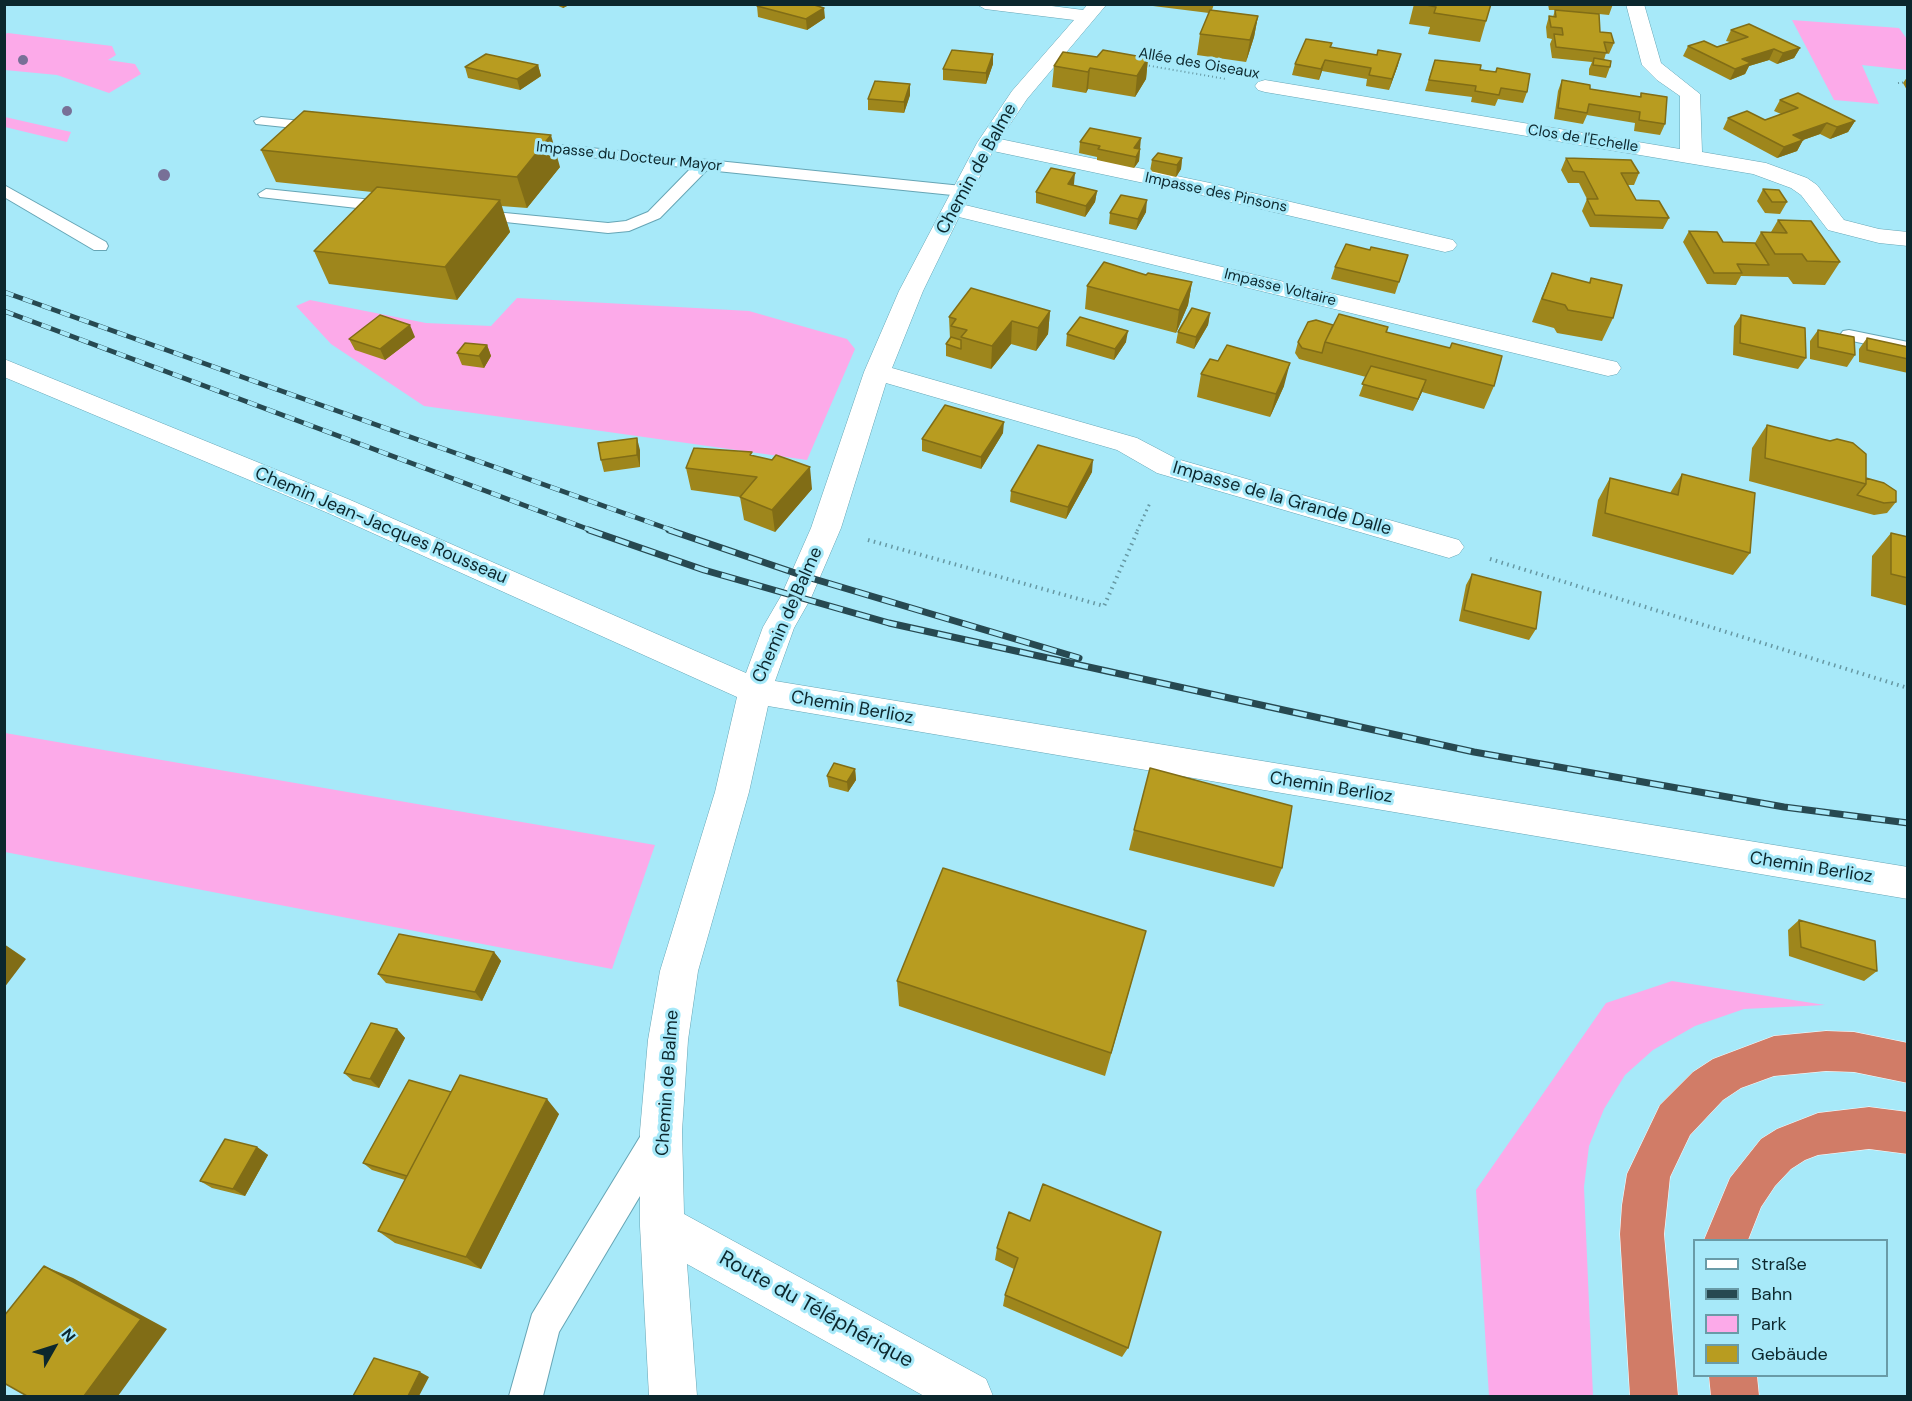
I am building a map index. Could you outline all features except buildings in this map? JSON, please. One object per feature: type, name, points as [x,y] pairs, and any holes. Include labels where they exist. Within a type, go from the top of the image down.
[{"type":"highway","points":[[1654,1396],[1642,1234],[1643,1214],[1649,1174],[1675,1120],[1692,1101],[1722,1077],[1774,1056],[1807,1052],[1854,1052],[1908,1063]]},
{"type":"highway","points":[[1726,1239],[1745,1193],[1760,1171],[1776,1154],[1792,1144],[1818,1134],[1869,1128],[1908,1133]]},
{"type":"highway","points":[[1733,1377],[1735,1396]]},
{"type":"street","points":[[985,4],[1094,10]]},
{"type":"street","points":[[1635,4],[1652,65],[1690,94],[1691,157]]},
{"type":"street","name":"Chemin de Balme","points":[[673,1396],[662,1226],[661,1131],[668,1040],[679,970],[732,792],[755,691],[779,627],[796,598],[826,528],[877,372],[911,291],[987,143],[1019,95],[1094,10]]},
{"type":"street","name":"Clos de l'Echelle","points":[[1265,86],[1758,168],[1788,177],[1809,190],[1836,225],[1879,236],[1908,239]]},
{"type":"street","name":"Impasse des Pinsons","points":[[987,143],[1209,190],[1445,245]]},
{"type":"street","name":"Impasse Voltaire","points":[[957,200],[1608,368]]},
{"type":"street","name":"Chemin Jean-Jacques Rousseau","points":[[4,367],[338,506],[755,691]]},
{"type":"street","name":"Impasse de la Grande Dalle","points":[[877,372],[1127,444],[1167,466],[1449,546]]},
{"type":"street","name":"Chemin Berlioz","points":[[755,691],[1908,883]]},
{"type":"street","name":"Route du Téléphérique","points":[[662,1226],[908,1360],[969,1396]]},
{"type":"lane","points":[[261,121],[342,129]]},
{"type":"lane","name":"Impasse du Docteur Mayor","points":[[504,145],[704,164],[957,200]]},
{"type":"lane","points":[[455,213],[608,228],[629,226],[654,215],[704,164]]},
{"type":"lane","points":[[4,190],[100,246]]},
{"type":"lane","points":[[266,194],[408,208]]},
{"type":"lane","points":[[1849,335],[1908,348]]},
{"type":"lane","points":[[526,1396],[544,1326],[661,1131]]},
{"type":"path","name":"Allée des Oiseaux","points":[[1136,64],[1265,86]]},
{"type":"path","points":[[1898,83],[1908,82]]},
{"type":"path","points":[[826,528],[1104,606],[1167,466]]},
{"type":"path","points":[[1449,546],[1908,688]]},
{"type":"green space","points":[[1792,20],[1899,28],[1907,39],[1907,70],[1862,65],[1879,104],[1834,100]]},
{"type":"green space","points":[[5,34],[112,46],[116,55],[108,60],[135,64],[141,74],[109,93],[57,75],[5,70]]},
{"type":"green space","points":[[4,117],[71,132],[67,142],[5,127]]},
{"type":"green space","points":[[517,298],[749,311],[847,339],[855,349],[807,460],[424,406],[331,344],[296,306],[310,300],[426,323],[491,326]]},
{"type":"green space","points":[[5,733],[655,845],[612,969],[5,852]]},
{"type":"green space","points":[[1672,981],[1825,1005],[1744,1009],[1695,1026],[1653,1050],[1625,1075],[1604,1109],[1589,1146],[1584,1187],[1593,1396],[1489,1396],[1476,1190],[1606,1003]]},
{"type":"railway","points":[[4,292],[674,531]]},
{"type":"railway","points":[[4,311],[593,531]]},
{"type":"railway","points":[[589,530],[704,570],[889,623],[1474,752],[1784,807],[1908,823]]},
{"type":"railway","points":[[669,530],[804,576],[1079,658]]}]
